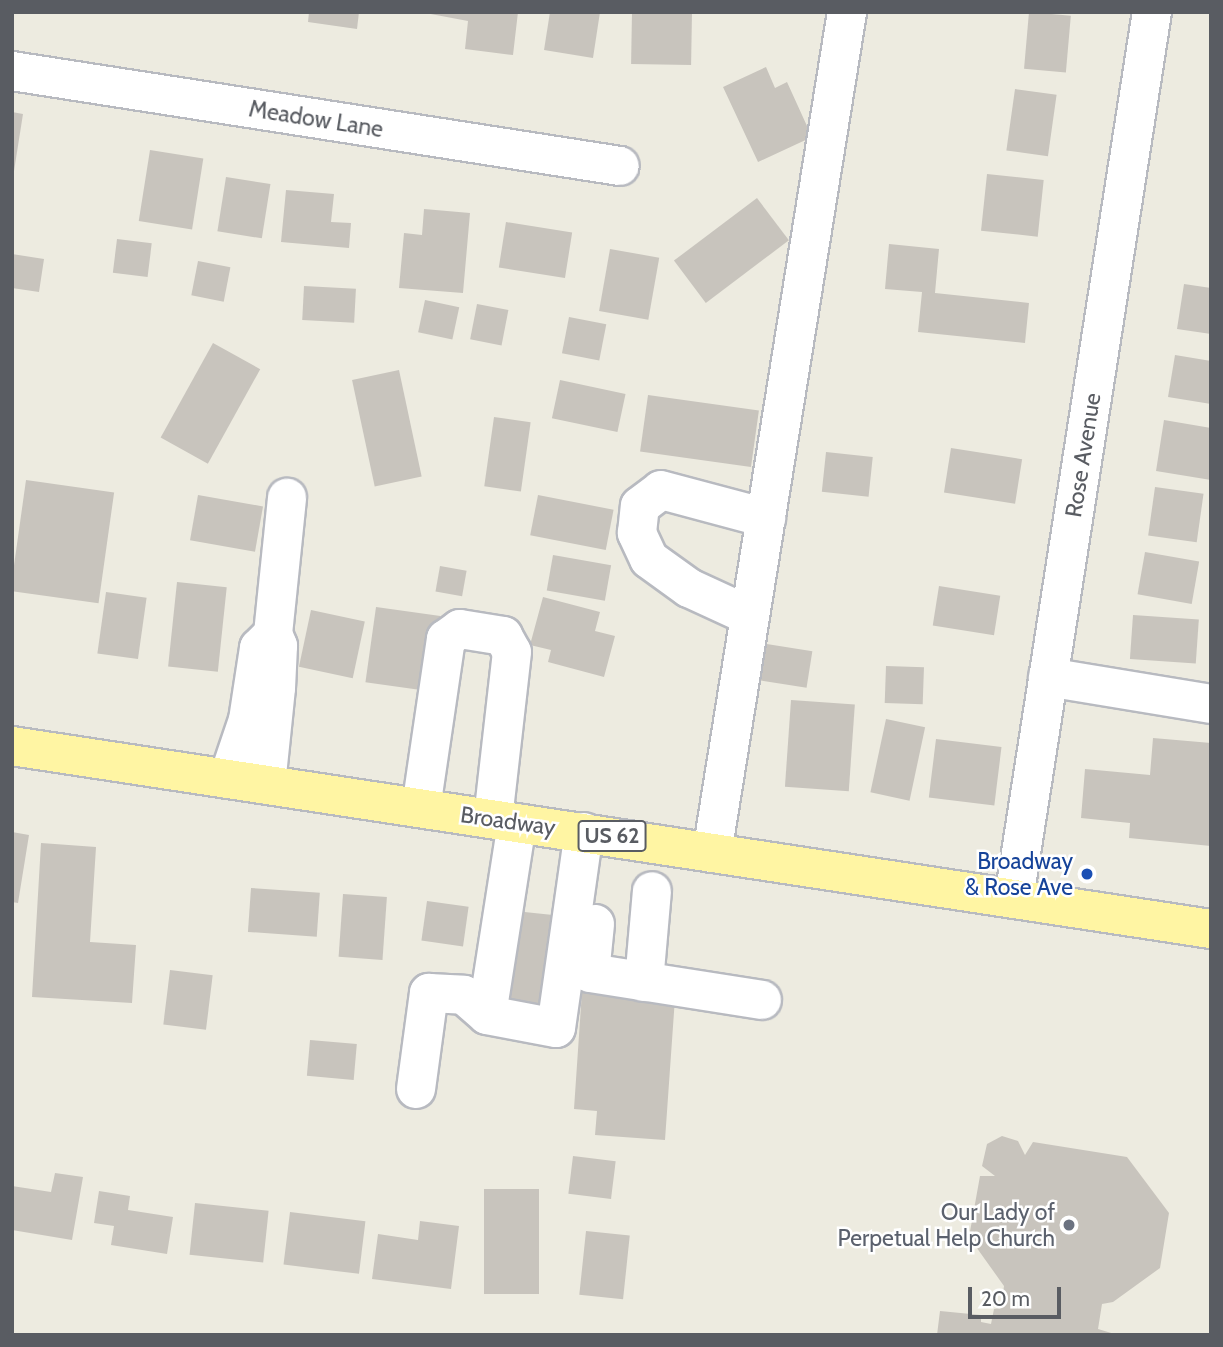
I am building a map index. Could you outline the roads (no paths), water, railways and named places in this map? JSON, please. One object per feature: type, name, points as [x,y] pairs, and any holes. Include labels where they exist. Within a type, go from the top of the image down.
[{"type":"main road","name":"Broadway","points":[[12,746],[1211,929]]},
{"type":"street","points":[[712,853],[847,12]]},
{"type":"street","name":"Rose Avenue","points":[[1014,898],[1152,12]]},
{"type":"street","name":"Meadow Lane","points":[[12,71],[620,166]]},
{"type":"street","points":[[750,616],[689,588],[649,559],[637,533],[640,506],[661,490],[766,518]]},
{"type":"street","points":[[266,784],[278,646],[273,634],[287,498]]},
{"type":"street","points":[[421,808],[446,639],[460,629],[503,636],[512,652],[505,821],[487,1015]]},
{"type":"street","points":[[228,779],[247,720],[259,648],[273,634]]},
{"type":"street","points":[[1048,677],[1211,704]]},
{"type":"street","points":[[594,834],[590,973],[762,1000]]},
{"type":"street","points":[[416,1089],[429,993],[464,995],[487,1015],[556,1028],[594,834]]},
{"type":"street","points":[[644,982],[652,891]]},
{"type":"place","name":"Broadway & Rose Ave","points":[[1087,874]]},
{"type":"place","name":"Our Lady of Perpetual Help Church","points":[[1069,1225]]}]
